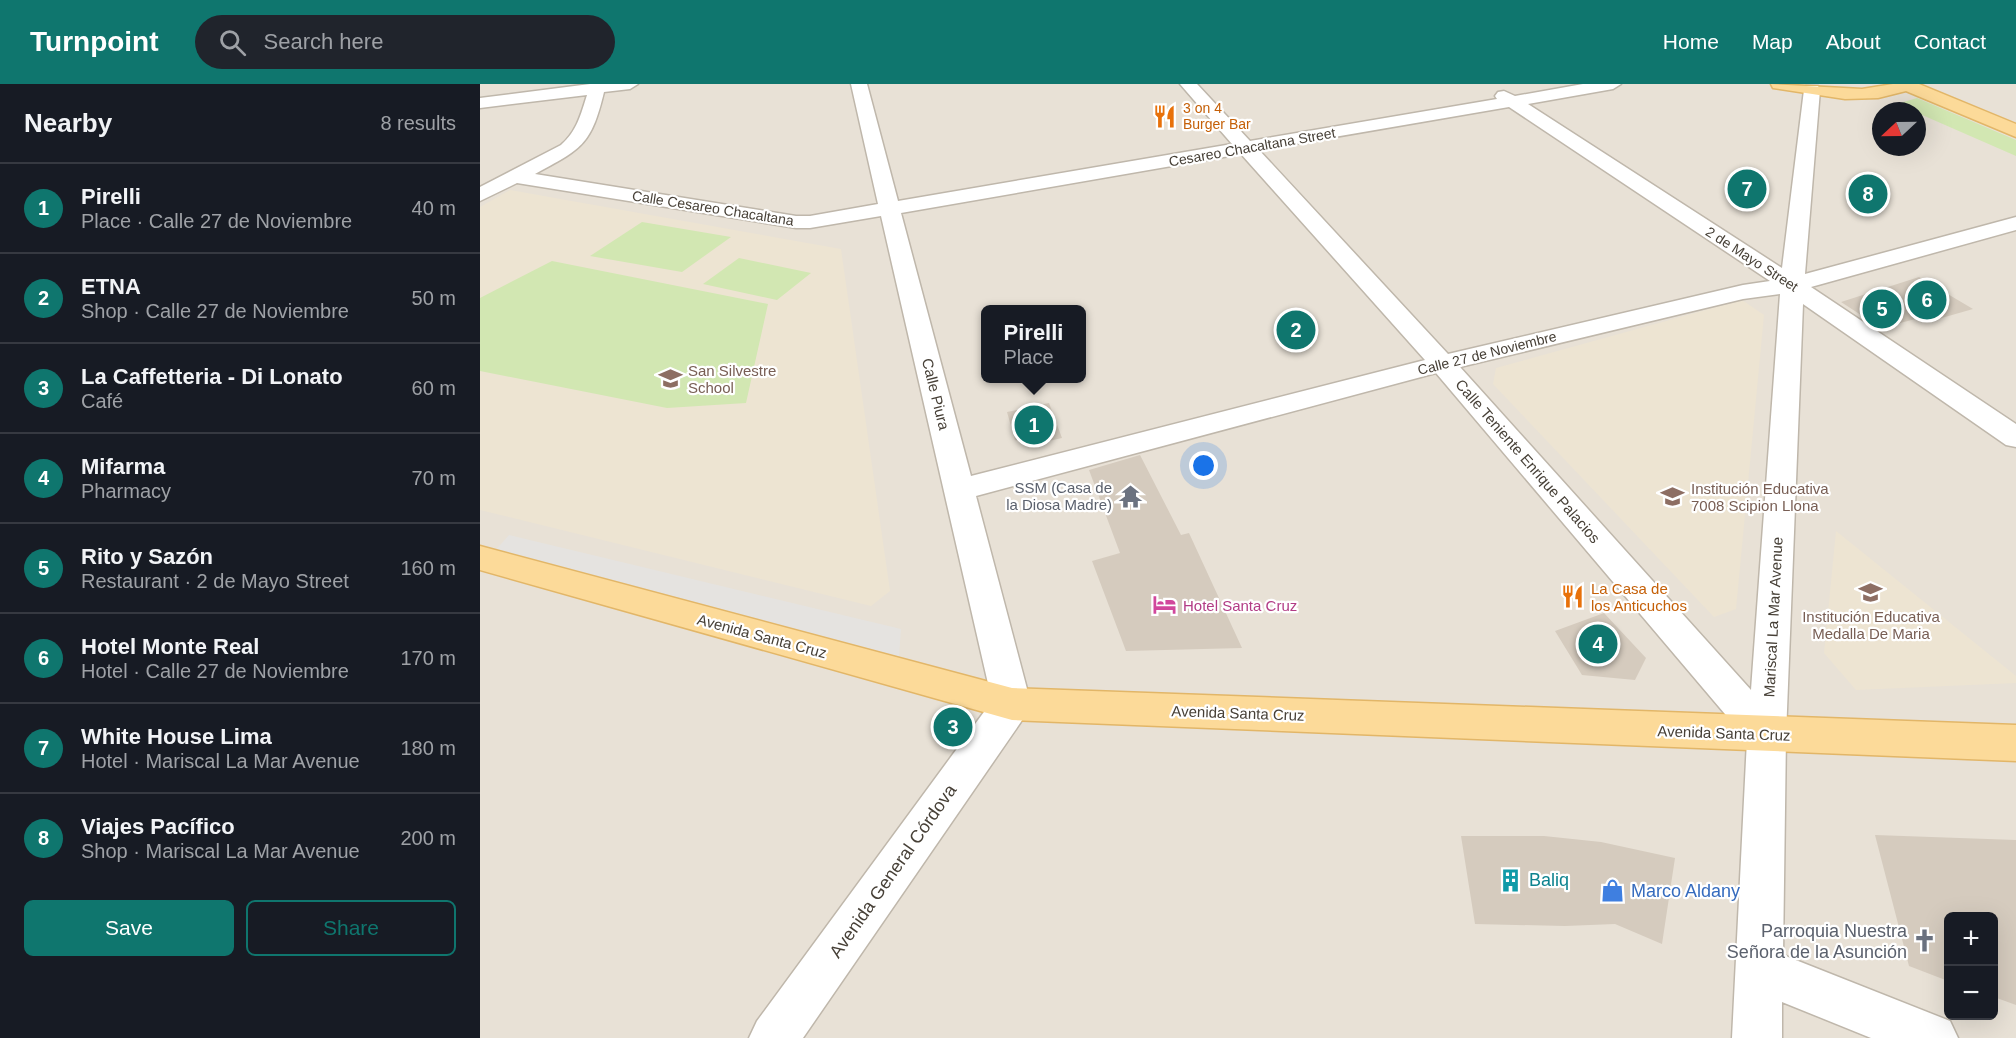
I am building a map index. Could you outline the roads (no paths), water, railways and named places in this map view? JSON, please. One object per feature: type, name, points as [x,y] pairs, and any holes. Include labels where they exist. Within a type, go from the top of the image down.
[{"type":"main road","points":[[1779,84],[1812,90],[1874,92],[1908,85],[2016,131]]},
{"type":"main road","points":[[1874,92],[1896,102]]},
{"type":"main road","name":"Avenida Santa Cruz","points":[[480,558],[1012,704],[2016,743]]},
{"type":"street","points":[[480,103],[597,86],[630,84]]},
{"type":"street","name":"Calle Piura","points":[[859,84],[1012,704]]},
{"type":"street","name":"Calle Teniente Enrique Palacios","points":[[1188,84],[1442,363],[1767,735]]},
{"type":"street","name":"2 de Mayo Street","points":[[1485,84],[1792,285],[2014,436]]},
{"type":"street","name":"Cesareo Chacaltana Street","points":[[890,210],[1613,84]]},
{"type":"street","points":[[480,195],[578,142],[588,127],[597,86]]},
{"type":"street","name":"Mariscal La Mar Avenue","points":[[1757,1038],[1767,735],[1792,285],[1812,90]]},
{"type":"street","points":[[571,185],[578,142]]},
{"type":"street","name":"Calle Cesareo Chacaltana","points":[[515,177],[802,222],[890,210]]},
{"type":"street","name":"Calle 27 de Noviembre","points":[[959,490],[1442,363],[1743,292],[1792,285],[2016,223]]},
{"type":"street","name":"Avenida General Córdova","points":[[774,1038],[1012,704]]},
{"type":"street","points":[[1760,970],[1933,1038]]},
{"type":"place","name":"3 on 4 Burger Bar","points":[[1165,116]]},
{"type":"place","name":"White House Lima","points":[[1747,189]]},
{"type":"place","name":"Viajes Pacífico","points":[[1868,194]]},
{"type":"place","name":"Hotel Monte Real","points":[[1927,300]]},
{"type":"place","name":"Rito y Sazón","points":[[1882,309]]},
{"type":"place","name":"ETNA","points":[[1296,330]]},
{"type":"place","name":"San Silvestre School","points":[[670,379]]},
{"type":"place","name":"Pirelli","points":[[1034,425]]},
{"type":"place","name":"SSM (Casa de la Diosa Madre)","points":[[1130,496]]},
{"type":"place","name":"Institución Educativa 7008 Scipion Llona","points":[[1673,497]]},
{"type":"place","name":"Institución Educativa Medalla De Maria","points":[[1871,592]]},
{"type":"place","name":"La Casa de los Anticuchos","points":[[1573,597]]},
{"type":"place","name":"Hotel Santa Cruz","points":[[1165,605]]},
{"type":"place","name":"Mifarma","points":[[1598,644]]},
{"type":"place","name":"La Caffetteria - Di Lonato","points":[[953,727]]},
{"type":"place","name":"Baliq","points":[[1511,880]]},
{"type":"place","name":"Marco Aldany","points":[[1613,891]]},
{"type":"place","name":"Parroquia Nuestra Señora de la Asunción","points":[[1925,941]]}]
